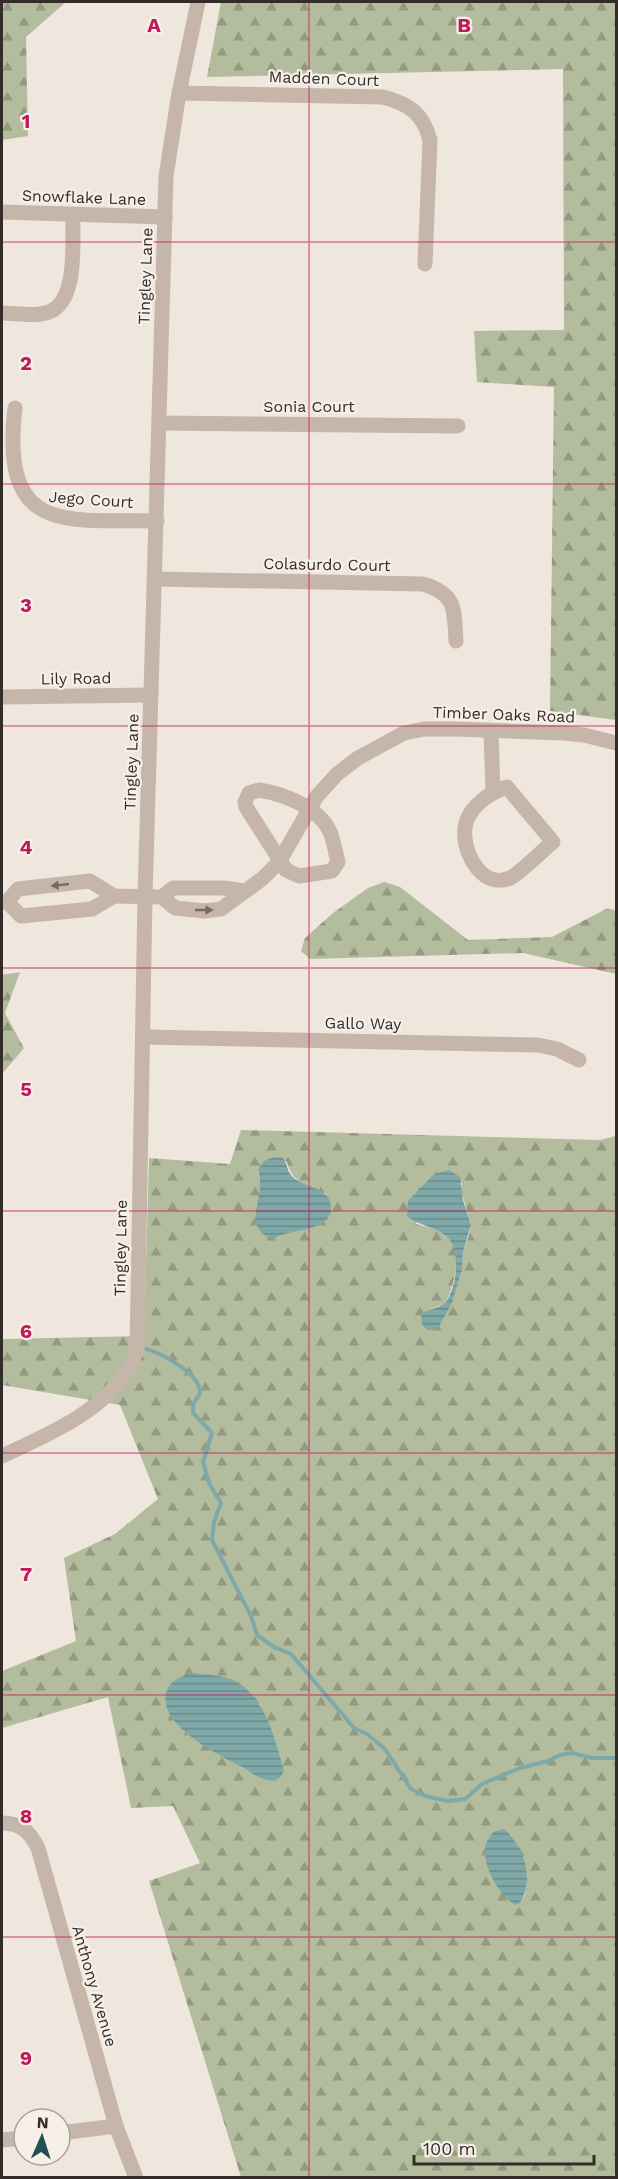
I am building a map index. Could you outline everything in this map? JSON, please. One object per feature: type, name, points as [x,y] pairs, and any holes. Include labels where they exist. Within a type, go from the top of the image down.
[{"type":"street","name":"Tingley Lane","points":[[2,1456],[92,1409],[113,1390],[129,1368],[136,1348],[144,897],[166,176],[179,93],[198,2]]},
{"type":"street","name":"Madden Court","points":[[179,93],[382,97],[402,102],[426,125],[430,141],[425,264]]},
{"type":"street","name":"Snowflake Lane","points":[[2,212],[165,217]]},
{"type":"street","points":[[2,313],[42,313],[53,310],[62,301],[70,281],[73,215]]},
{"type":"street","name":"Jego Court","points":[[15,408],[5,440],[3,467],[13,498],[24,508],[42,515],[67,519],[157,521]]},
{"type":"street","name":"Sonia Court","points":[[159,423],[458,426]]},
{"type":"street","name":"Colasurdo Court","points":[[155,579],[423,584],[438,589],[448,597],[454,609],[456,641]]},
{"type":"street","name":"Lily Road","points":[[2,697],[151,695]]},
{"type":"street","name":"Timber Oaks Road","points":[[114,896],[162,897],[175,908],[204,911],[221,909],[262,879],[279,862],[317,796],[344,769],[382,743],[404,734],[424,729],[563,733],[584,735],[616,743]]},
{"type":"street","points":[[491,731],[493,792]]},
{"type":"street","points":[[507,787],[553,842],[509,879],[494,879],[480,872],[469,857],[465,840],[466,822],[477,806],[493,792],[507,787]]},
{"type":"street","points":[[254,791],[265,791],[287,798],[309,809],[323,820],[331,834],[338,862],[336,868],[327,873],[300,876],[286,870],[279,862],[246,807],[246,797],[254,791]]},
{"type":"street","points":[[90,881],[114,896],[92,909],[21,916],[4,902],[18,889],[90,881]]},
{"type":"street","name":"Timber Oaks Road","points":[[162,897],[172,888],[222,888],[245,891]]},
{"type":"street","name":"Gallo Way","points":[[143,1037],[538,1045],[557,1049],[579,1060]]},
{"type":"street","name":"Anthony Avenue","points":[[2,1823],[16,1824],[26,1830],[38,1848],[116,2126],[136,2178]]},
{"type":"street","points":[[72,2132],[116,2126]]},
{"type":"green space","points":[[2,2],[66,2],[26,37],[28,136],[2,140]]},
{"type":"green space","points":[[221,2],[616,2],[616,720],[550,711],[554,387],[477,382],[474,331],[564,330],[563,69],[207,77]]},
{"type":"green space","points":[[384,882],[400,887],[468,940],[552,937],[608,908],[616,911],[616,974],[523,953],[310,959],[301,951],[305,938],[333,913],[368,888]]},
{"type":"green space","points":[[20,972],[5,1013],[24,1048],[2,1074],[2,975]]},
{"type":"green space","points":[[241,1130],[600,1140],[616,1136],[616,2173],[612,2178],[241,2177],[149,1881],[200,1863],[173,1806],[131,1808],[108,1697],[2,1728],[2,1671],[76,1641],[64,1558],[115,1534],[158,1499],[120,1405],[2,1385],[2,1339],[144,1336],[149,1158],[230,1164]],"holes":[[[277,1157],[287,1162],[289,1169],[297,1179],[327,1194],[310,1229],[292,1230],[274,1239],[258,1173],[264,1161]],[[434,1174],[462,1183],[461,1190],[471,1225],[463,1252],[462,1269],[434,1330],[425,1311],[445,1304],[452,1288],[456,1260],[455,1251],[447,1236],[416,1224],[430,1179]],[[260,1704],[283,1771],[268,1781],[187,1734]],[[493,1832],[527,1883],[525,1895],[520,1903],[486,1844]]]},
{"type":"water","points":[[283,1158],[290,1173],[296,1179],[326,1195],[330,1201],[331,1211],[326,1221],[321,1224],[274,1239],[259,1229],[256,1216],[260,1191],[259,1169],[266,1160]]},
{"type":"water","points":[[449,1170],[460,1177],[463,1200],[471,1225],[452,1303],[439,1326],[434,1330],[427,1330],[422,1324],[421,1314],[446,1302],[453,1287],[456,1258],[454,1249],[445,1235],[407,1216],[408,1201],[434,1174]]},
{"type":"water","points":[[194,1673],[229,1679],[249,1691],[269,1723],[284,1771],[280,1778],[268,1780],[257,1776],[206,1747],[181,1728],[166,1706],[166,1694],[170,1685],[177,1679]]},
{"type":"water","points":[[504,1829],[517,1844],[527,1874],[524,1894],[520,1903],[515,1905],[497,1886],[486,1860],[488,1839],[493,1832]]},
{"type":"waterway","points":[[146,1349],[179,1365],[198,1384],[200,1393],[194,1404],[193,1413],[212,1433],[203,1462],[209,1483],[221,1503],[214,1522],[212,1540],[251,1616],[257,1635],[274,1647],[291,1654],[354,1728],[367,1734],[385,1749],[411,1789],[425,1796],[448,1801],[465,1799],[482,1784],[560,1755],[572,1753],[592,1758],[616,1758]]}]
